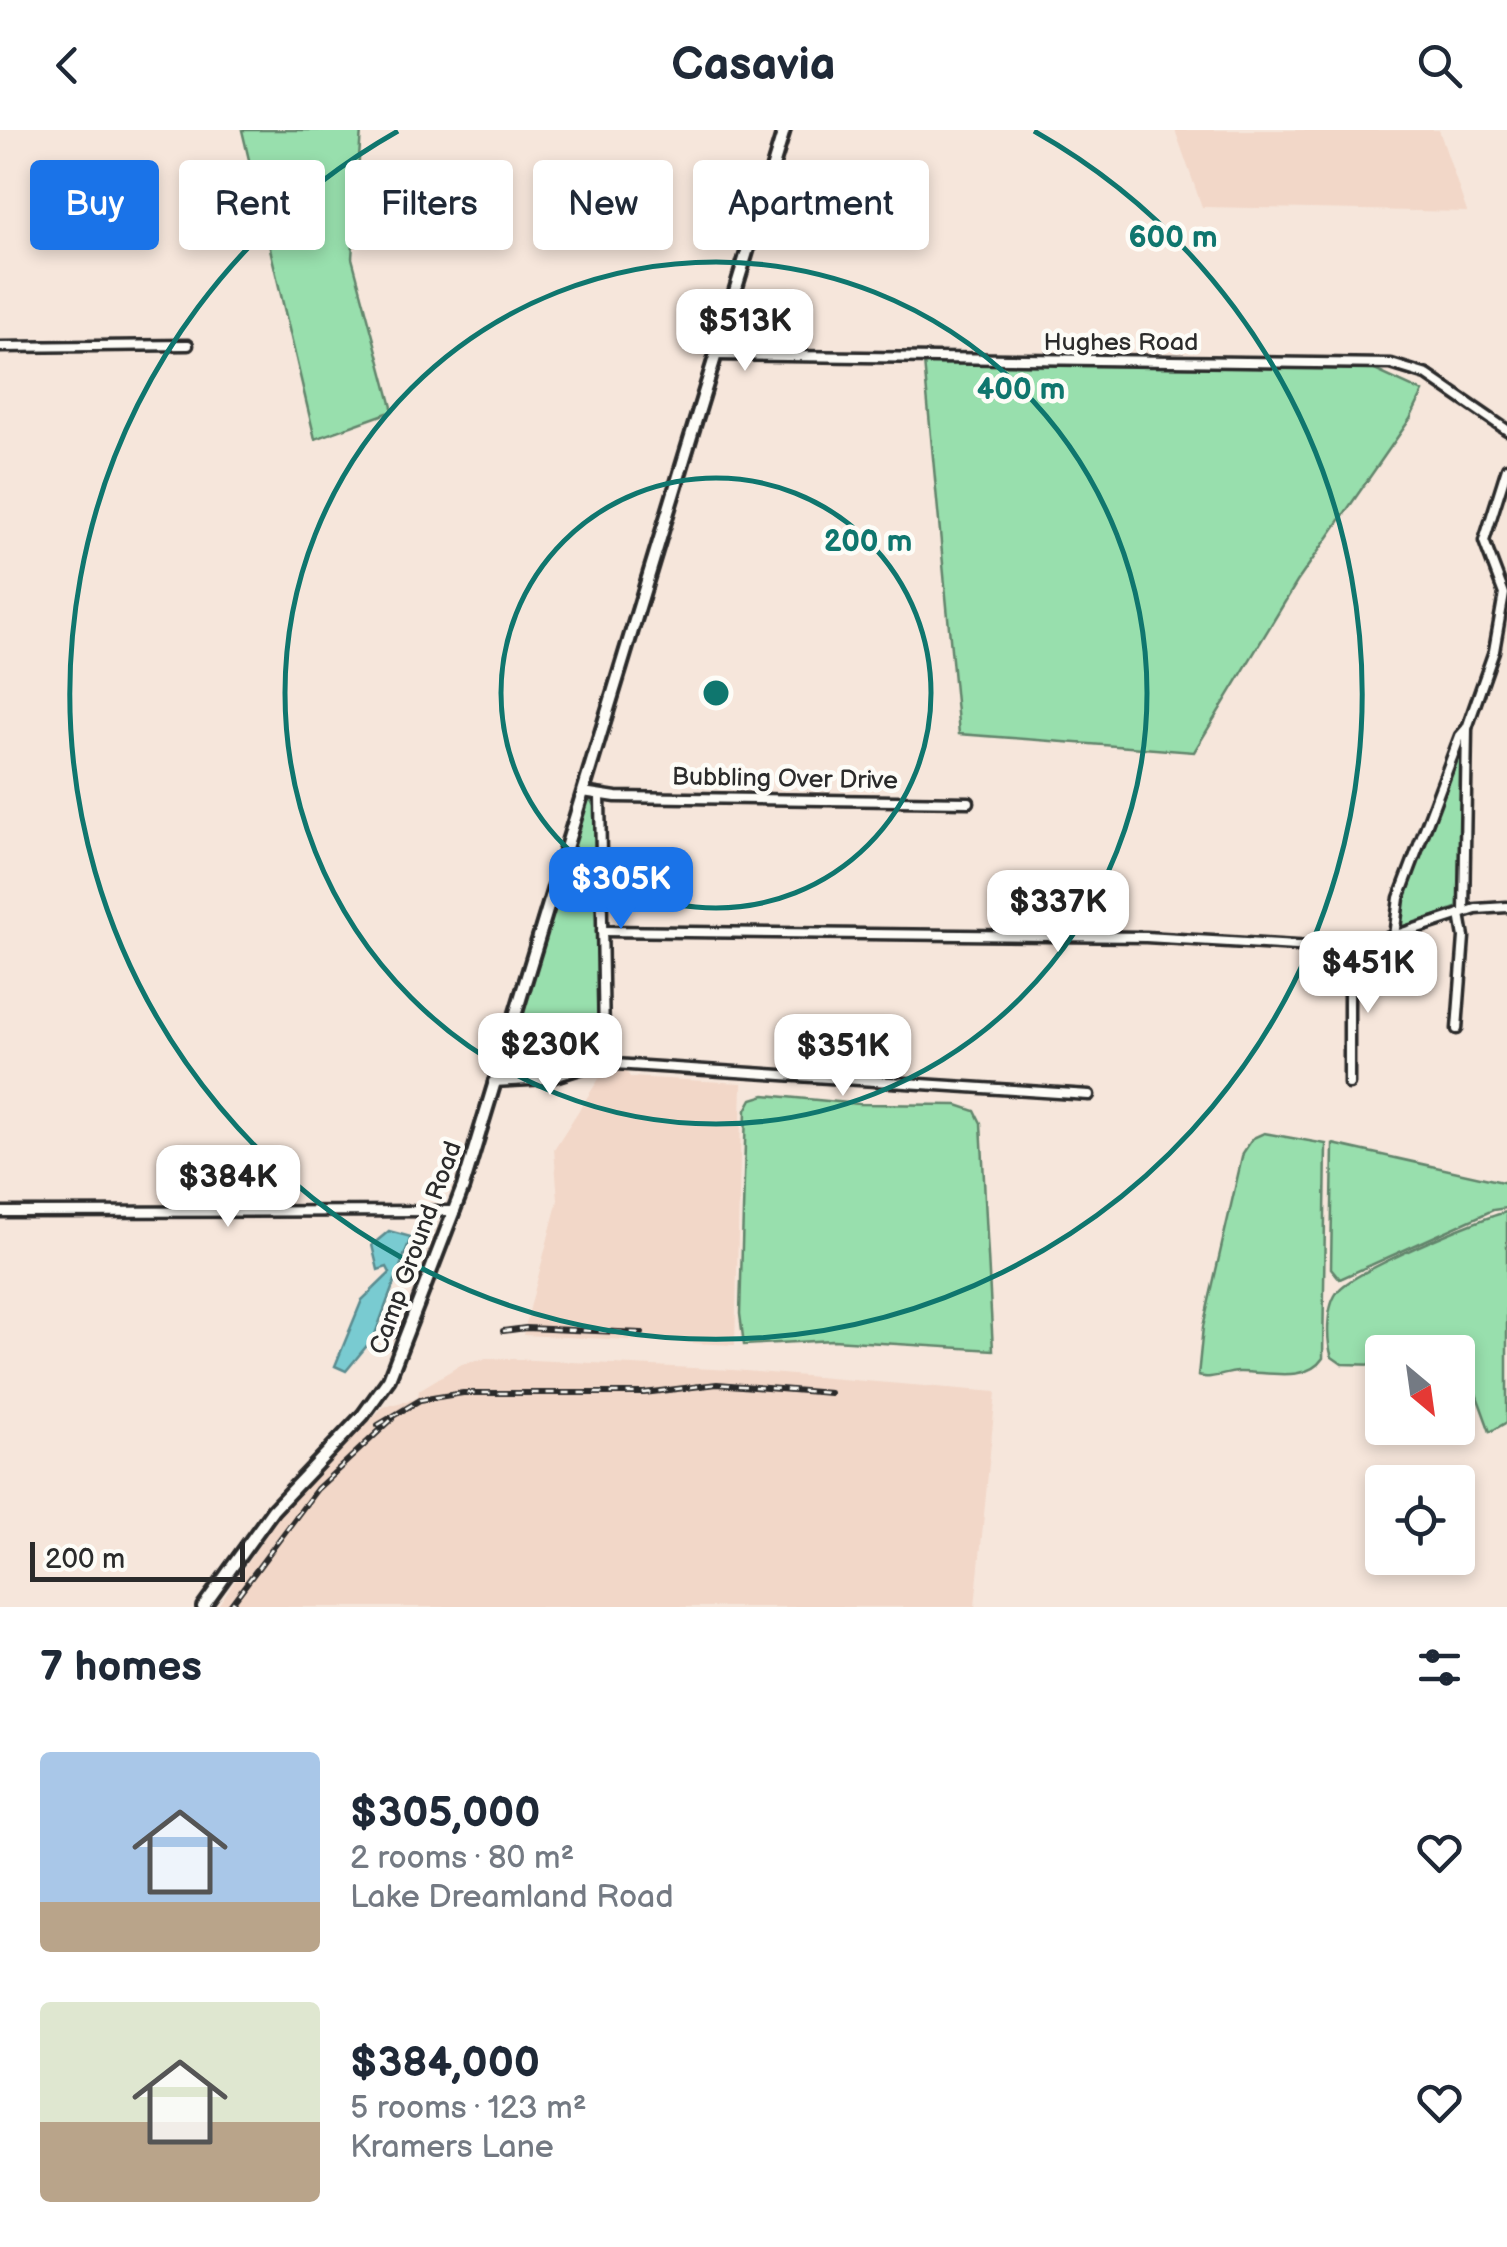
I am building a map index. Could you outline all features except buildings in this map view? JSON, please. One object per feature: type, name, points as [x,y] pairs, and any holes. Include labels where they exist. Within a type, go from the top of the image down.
[{"type":"street","name":"Camp Ground Road","points":[[203,1607],[272,1510],[377,1399],[395,1366],[455,1210],[784,130]]},
{"type":"street","points":[[0,347],[188,346]]},
{"type":"street","name":"Hughes Road","points":[[716,355],[1392,364],[1426,375],[1507,430]]},
{"type":"street","points":[[1456,1029],[1464,937],[1467,728],[1502,620],[1504,587],[1484,545],[1507,468]]},
{"type":"street","points":[[1394,936],[1398,898],[1460,736],[1467,728]]},
{"type":"street","points":[[583,792],[600,796],[604,1041],[599,1063]]},
{"type":"street","name":"Bubbling Over Drive","points":[[600,796],[969,802]]},
{"type":"street","points":[[602,931],[1146,937],[1350,948],[1462,913],[1507,907]]},
{"type":"street","points":[[1349,1084],[1350,948]]},
{"type":"street","points":[[493,1082],[548,1079],[599,1063],[1089,1095]]},
{"type":"street","points":[[0,1212],[455,1210]]},
{"type":"shaded area","points":[[1175,130],[1439,130],[1467,212],[1202,207]]},
{"type":"shaded area","points":[[604,1071],[626,1071],[630,1077],[742,1083],[735,1345],[523,1335],[558,1200],[554,1149]]},
{"type":"shaded area","points":[[491,1358],[733,1370],[996,1392],[975,1607],[217,1607],[281,1513],[383,1407],[418,1398],[419,1390],[462,1364]]},
{"type":"green space","points":[[242,130],[361,130],[359,160],[345,160],[345,250],[353,250],[393,411],[315,439],[270,250],[325,250],[325,160],[249,160]]},
{"type":"green space","points":[[924,362],[1366,366],[1423,392],[1410,419],[1297,582],[1194,752],[959,734]]},
{"type":"green space","points":[[1463,736],[1461,906],[1403,928],[1397,922],[1399,908]]},
{"type":"green space","points":[[590,799],[598,813],[600,1041],[586,1061],[576,1067],[514,1078],[504,1066],[585,803]]},
{"type":"green space","points":[[765,1095],[859,1104],[957,1105],[975,1111],[981,1123],[993,1350],[833,1340],[744,1345],[740,1314],[746,1110],[752,1099]]},
{"type":"green space","points":[[1264,1133],[1326,1144],[1323,1358],[1316,1366],[1296,1374],[1238,1372],[1198,1376],[1203,1327],[1243,1153],[1253,1138]]},
{"type":"green space","points":[[1333,1144],[1507,1183],[1507,1208],[1493,1210],[1340,1279],[1331,1268]]},
{"type":"green space","points":[[1507,1212],[1507,1422],[1490,1432],[1475,1391],[1475,1335],[1365,1335],[1365,1365],[1342,1364],[1332,1357],[1329,1341],[1328,1322],[1339,1290],[1368,1271]]},
{"type":"water","points":[[389,1231],[411,1237],[374,1337],[346,1371],[335,1366],[362,1300],[390,1273],[387,1267],[378,1270],[372,1245]]},
{"type":"railway","points":[[503,1331],[526,1328],[642,1333]]},
{"type":"railway","points":[[378,1425],[420,1400],[463,1393],[644,1393],[717,1384],[830,1393]]},
{"type":"railway","points":[[229,1607],[317,1489],[392,1419]]}]
